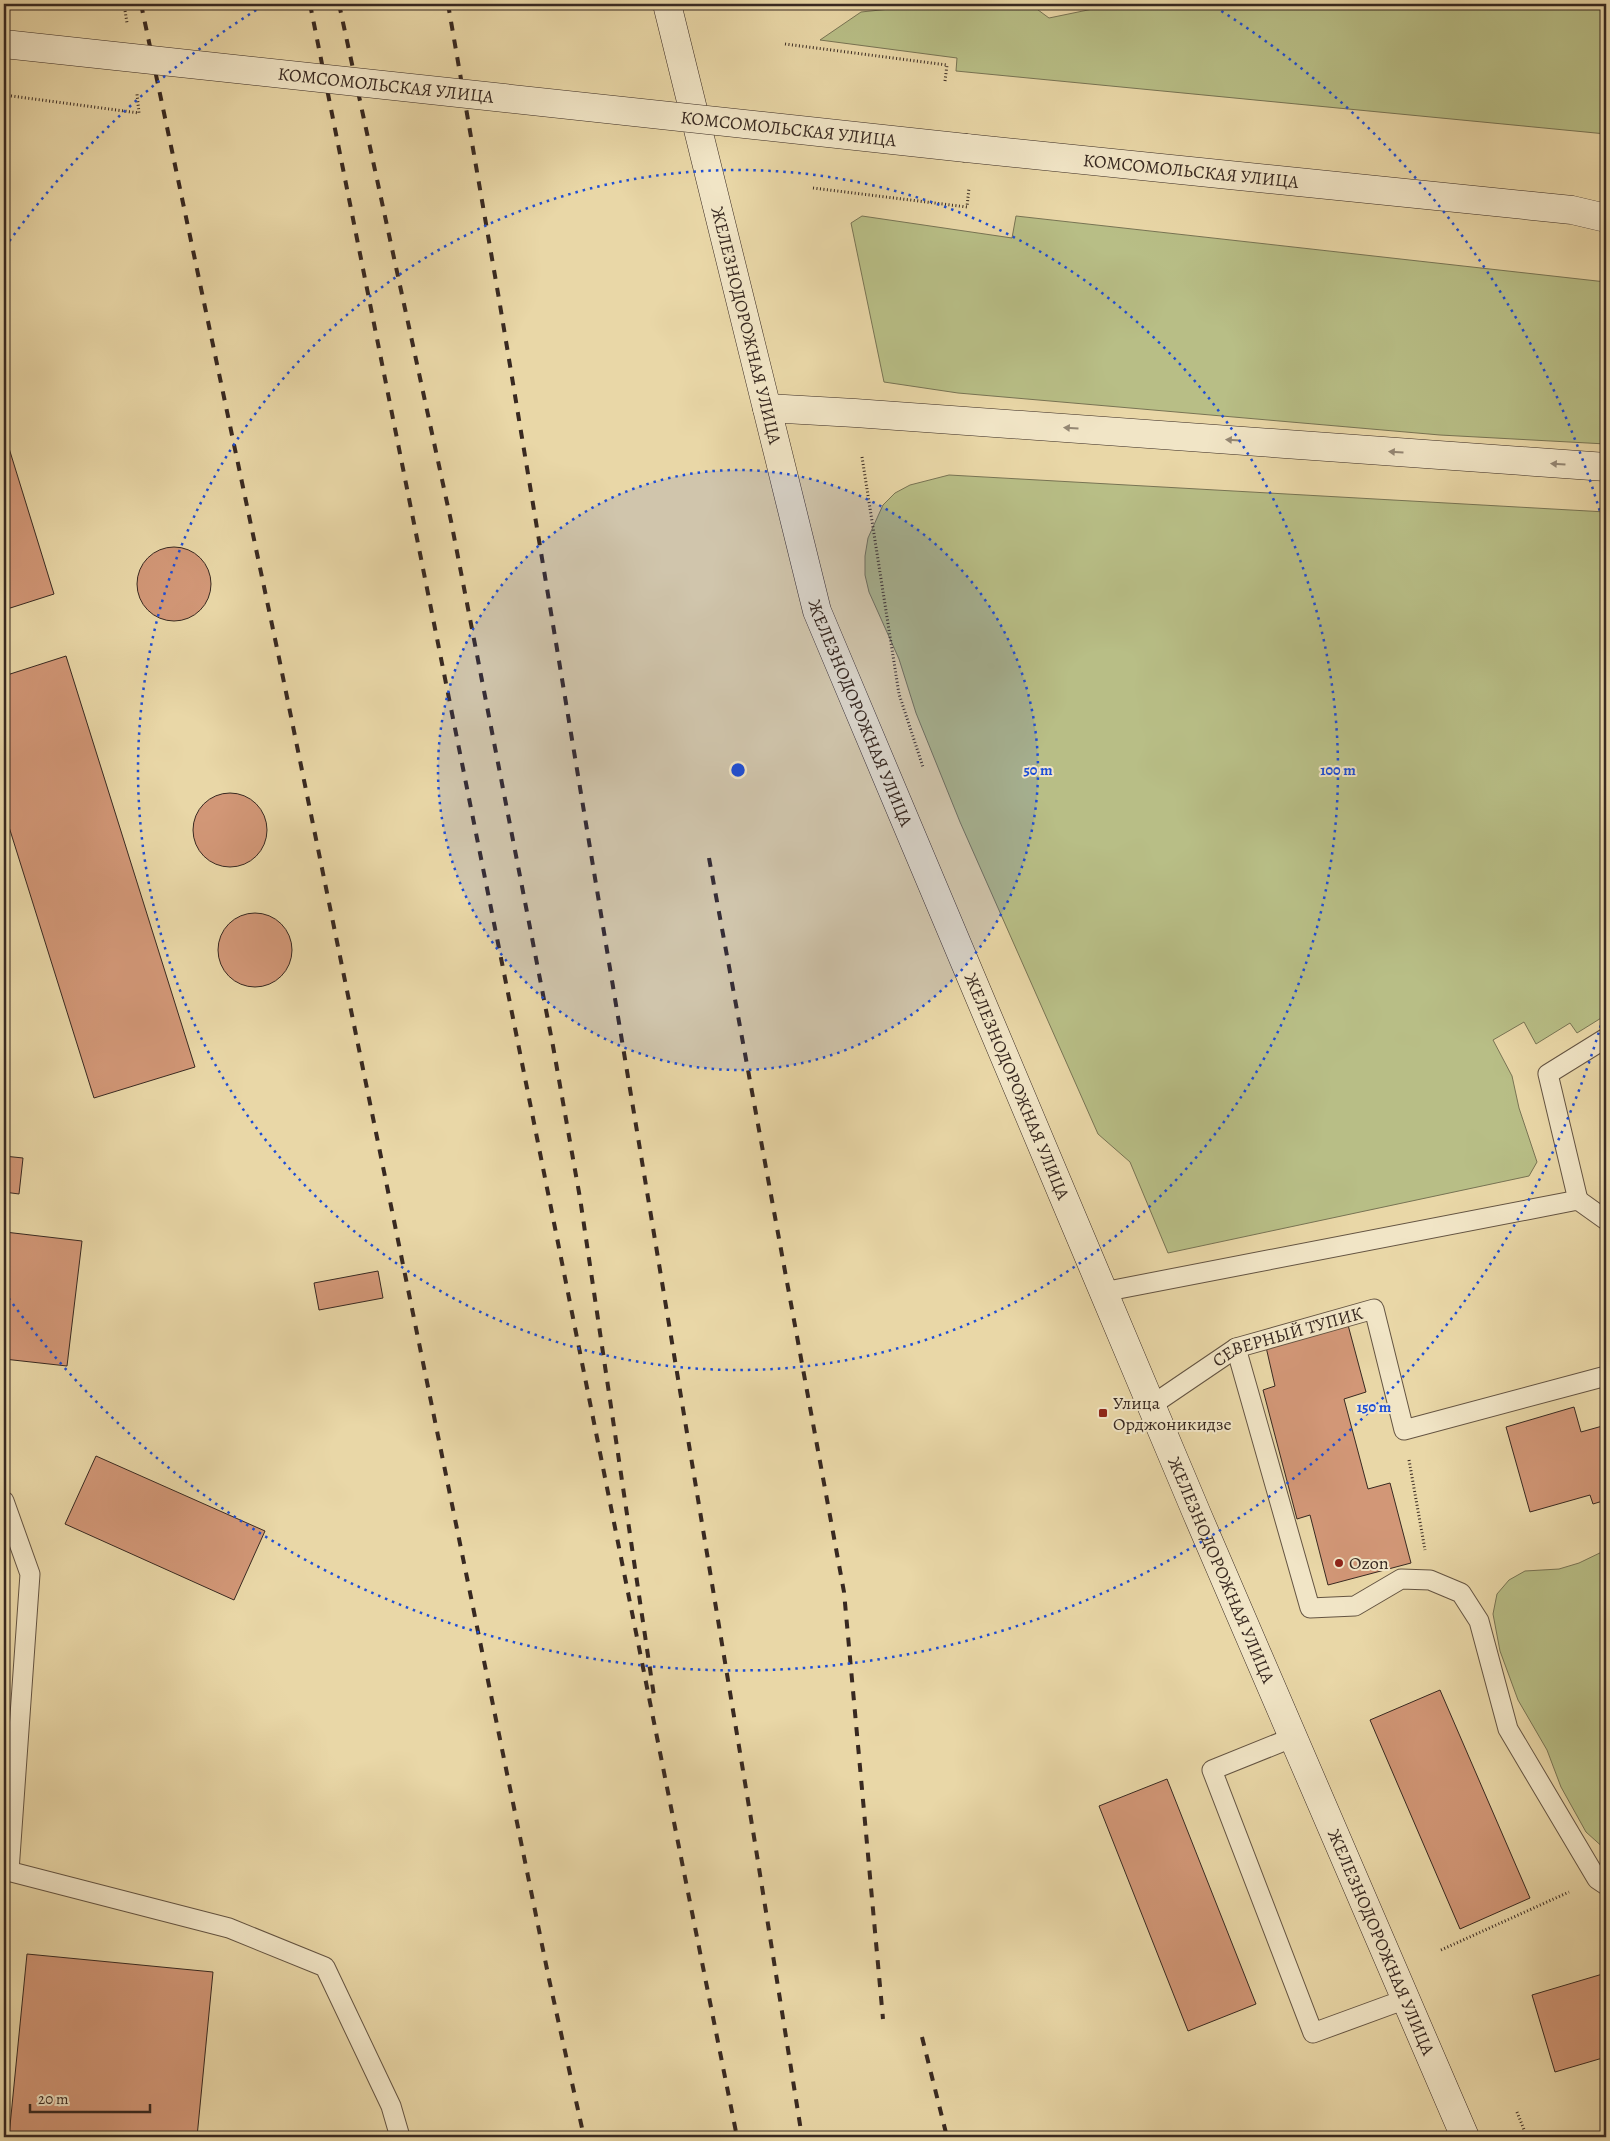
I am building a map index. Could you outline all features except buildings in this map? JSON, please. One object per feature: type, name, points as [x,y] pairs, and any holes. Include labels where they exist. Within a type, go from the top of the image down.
[{"type":"main road","name":"ЖЕЛЕЗНОДОРОЖНАЯ УЛИЦА","points":[[667,4],[816,611],[1103,1292],[1465,2137]]},
{"type":"main road","name":"КОМСОМОЛЬСКАЯ УЛИЦА","points":[[4,44],[966,148],[1572,210],[1606,218]]},
{"type":"main road","name":"КОМСОМОЛЬСКАЯ УЛИЦА","points":[[1572,210],[1606,207]]},
{"type":"main road","points":[[767,408],[1606,468]]},
{"type":"lane","points":[[1606,1038],[1548,1074],[1578,1200],[1606,1220]]},
{"type":"lane","points":[[1103,1292],[1578,1200]]},
{"type":"lane","name":"СЕВЕРНЫЙ ТУПИК","points":[[1152,1405],[1236,1348],[1374,1309],[1404,1430]]},
{"type":"lane","points":[[1236,1348],[1310,1608],[1355,1606],[1401,1579],[1430,1580],[1461,1593],[1479,1621],[1508,1729],[1602,1882]]},
{"type":"lane","points":[[1404,1430],[1606,1376]]},
{"type":"lane","points":[[4,1501],[30,1574],[6,1871],[229,1928],[325,1967],[392,2106],[400,2137]]},
{"type":"lane","points":[[1294,1737],[1212,1770],[1313,2033],[1406,1999]]},
{"type":"path","points":[[785,44],[947,65],[945,81]]},
{"type":"path","points":[[4,96],[140,114]]},
{"type":"path","points":[[813,188],[967,207],[968,188]]},
{"type":"path","points":[[862,457],[899,694],[924,767]]},
{"type":"path","points":[[1404,1430],[1430,1580]]},
{"type":"path","points":[[1441,1950],[1602,1882]]},
{"type":"path","points":[[1517,2112],[1527,2137]]},
{"type":"green space","points":[[938,4],[1030,4],[1049,18],[1117,4],[1606,4],[1606,134],[956,71],[957,58],[820,40],[861,12]]},
{"type":"green space","points":[[862,216],[1012,238],[1016,216],[1606,282],[1606,444],[1440,435],[958,393],[884,382],[851,223]]},
{"type":"green space","points":[[949,475],[1606,512],[1606,1015],[1577,1033],[1570,1023],[1536,1044],[1524,1022],[1493,1040],[1512,1076],[1519,1108],[1537,1162],[1529,1176],[1168,1253],[1130,1162],[1098,1134],[960,822],[916,713],[899,659],[869,592],[865,575],[865,556],[868,538],[883,505],[895,493],[910,485]]},
{"type":"green space","points":[[1606,1550],[1606,1850],[1586,1832],[1561,1787],[1547,1750],[1518,1700],[1500,1651],[1493,1614],[1497,1594],[1509,1580],[1525,1571],[1559,1569],[1579,1563]]},
{"type":"railway","points":[[141,4],[278,653],[549,1979],[584,2137]]},
{"type":"railway","points":[[310,4],[737,2137]]},
{"type":"railway","points":[[339,4],[451,521],[553,1046],[580,1198],[654,1696]]},
{"type":"railway","points":[[448,4],[499,299],[802,2137]]},
{"type":"railway","points":[[709,858],[844,1592],[883,2019]]},
{"type":"railway","points":[[922,2037],[947,2137]]},
{"type":"place","name":"Улица Орджоникидзе","points":[[1103,1413]]},
{"type":"place","name":"Ozon","points":[[1339,1563]]}]
